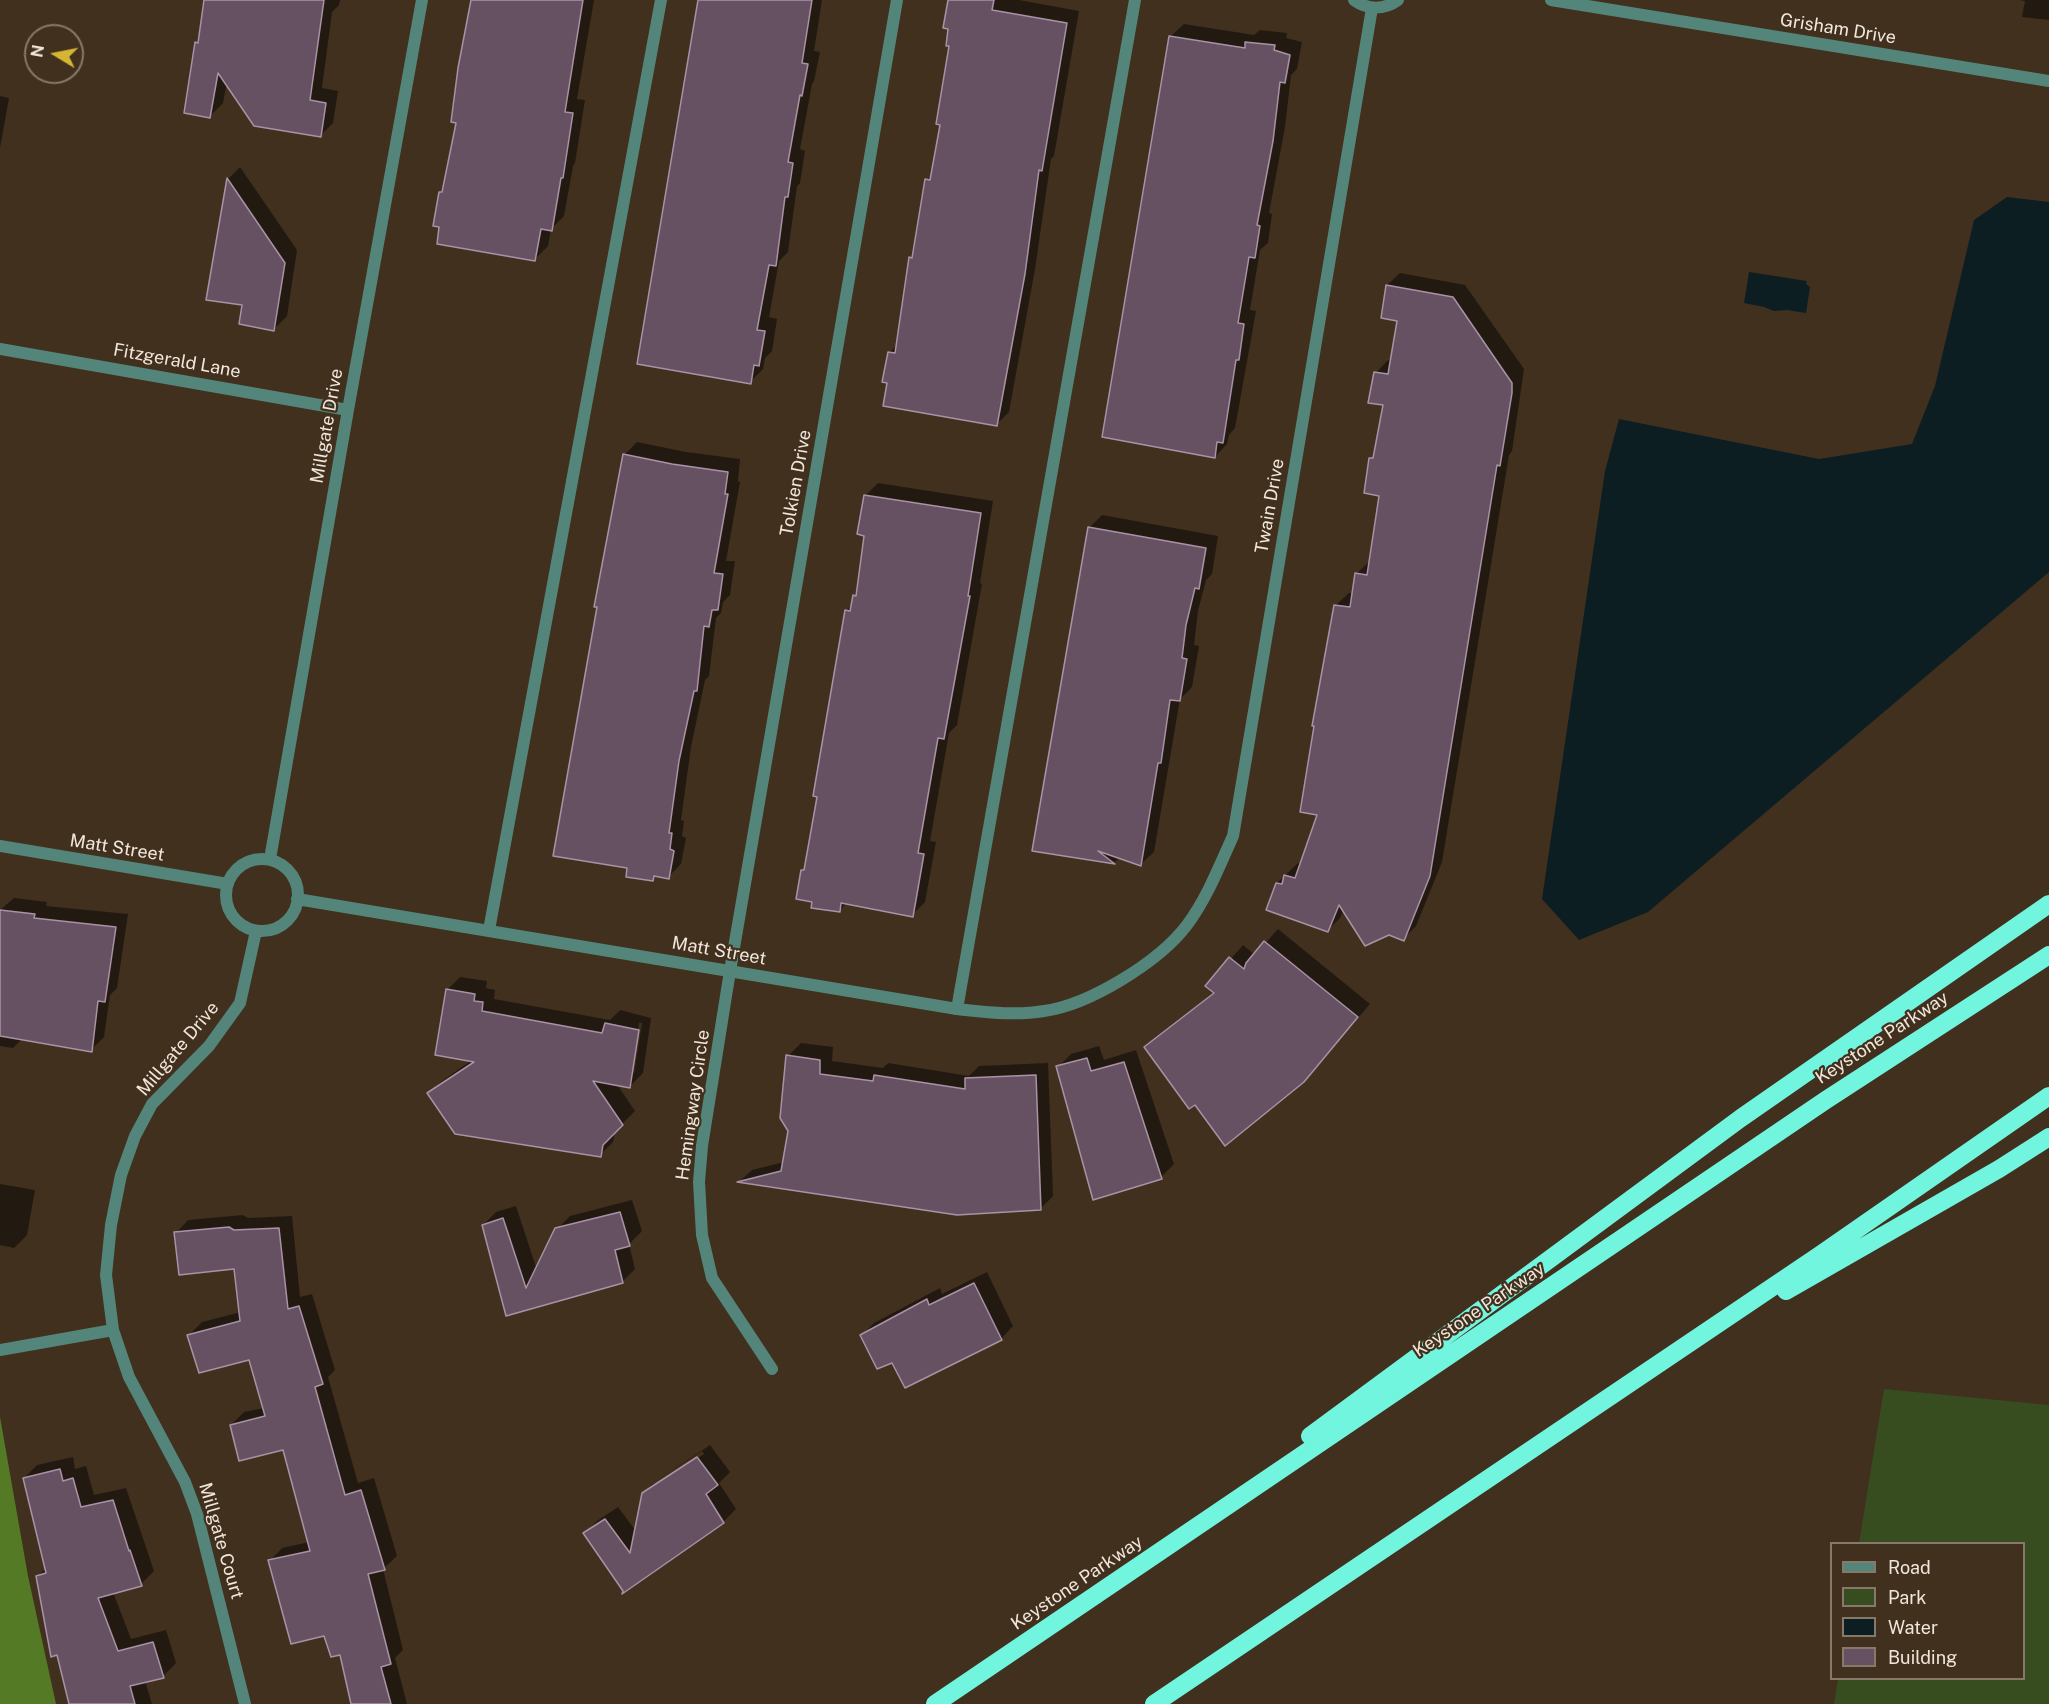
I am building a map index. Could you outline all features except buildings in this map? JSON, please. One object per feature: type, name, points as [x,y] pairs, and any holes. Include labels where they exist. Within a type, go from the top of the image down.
[{"type":"highway","points":[[1082,1605],[1741,1118],[2049,904]]},
{"type":"highway","name":"Keystone Parkway","points":[[935,1704],[1826,1100],[2049,955]]},
{"type":"highway","points":[[1154,1704],[1657,1365],[2049,1096]]},
{"type":"highway","points":[[1657,1365],[1999,1169],[2049,1137]]},
{"type":"street","name":"Millgate Drive","points":[[270,860],[422,0]]},
{"type":"street","points":[[489,930],[661,0]]},
{"type":"street","name":"Tolkien Drive","points":[[730,972],[897,0]]},
{"type":"street","points":[[957,1009],[1135,0]]},
{"type":"street","points":[[1354,0],[1371,8],[1384,7],[1398,0]]},
{"type":"street","name":"Grisham Drive","points":[[1551,0],[2049,81]]},
{"type":"street","name":"Twain Drive","points":[[1130,975],[1158,954],[1186,927],[1210,888],[1233,836],[1371,8]]},
{"type":"street","name":"Fitzgerald Lane","points":[[0,349],[348,410]]},
{"type":"street","name":"Matt Street","points":[[0,846],[228,884]]},
{"type":"street","points":[[258,859],[270,860],[280,864],[295,880],[298,891],[297,899],[292,913],[285,922],[274,928],[256,931],[239,922],[231,913],[226,902],[228,884],[234,873],[248,862],[258,859]]},
{"type":"street","name":"Matt Street","points":[[297,899],[730,972],[998,1014],[1045,1011],[1091,997],[1130,975]]},
{"type":"street","name":"Millgate Drive","points":[[113,1330],[106,1275],[111,1224],[128,1155],[152,1104],[209,1046],[240,1003],[256,931]]},
{"type":"street","name":"Hemingway Circle","points":[[730,972],[702,1146],[699,1182],[702,1235],[712,1278],[772,1369]]},
{"type":"street","points":[[0,1350],[113,1330]]},
{"type":"street","name":"Millgate Court","points":[[113,1330],[129,1377],[186,1482],[197,1514],[245,1704]]},
{"type":"green space","points":[[1884,1389],[2049,1405],[2049,1704],[1834,1704],[1838,1680],[2025,1680],[2025,1542],[1859,1542]]},
{"type":"green space","points":[[0,1417],[28,1576],[56,1704],[0,1704]]},
{"type":"water","points":[[2007,197],[2049,202],[2049,572],[1648,912],[1579,940],[1542,899],[1605,471],[1619,419],[1819,459],[1912,444],[1935,386],[1974,220]]},
{"type":"water","points":[[1749,272],[1807,281],[1806,284],[1810,287],[1806,313],[1787,310],[1774,311],[1744,303]]}]
